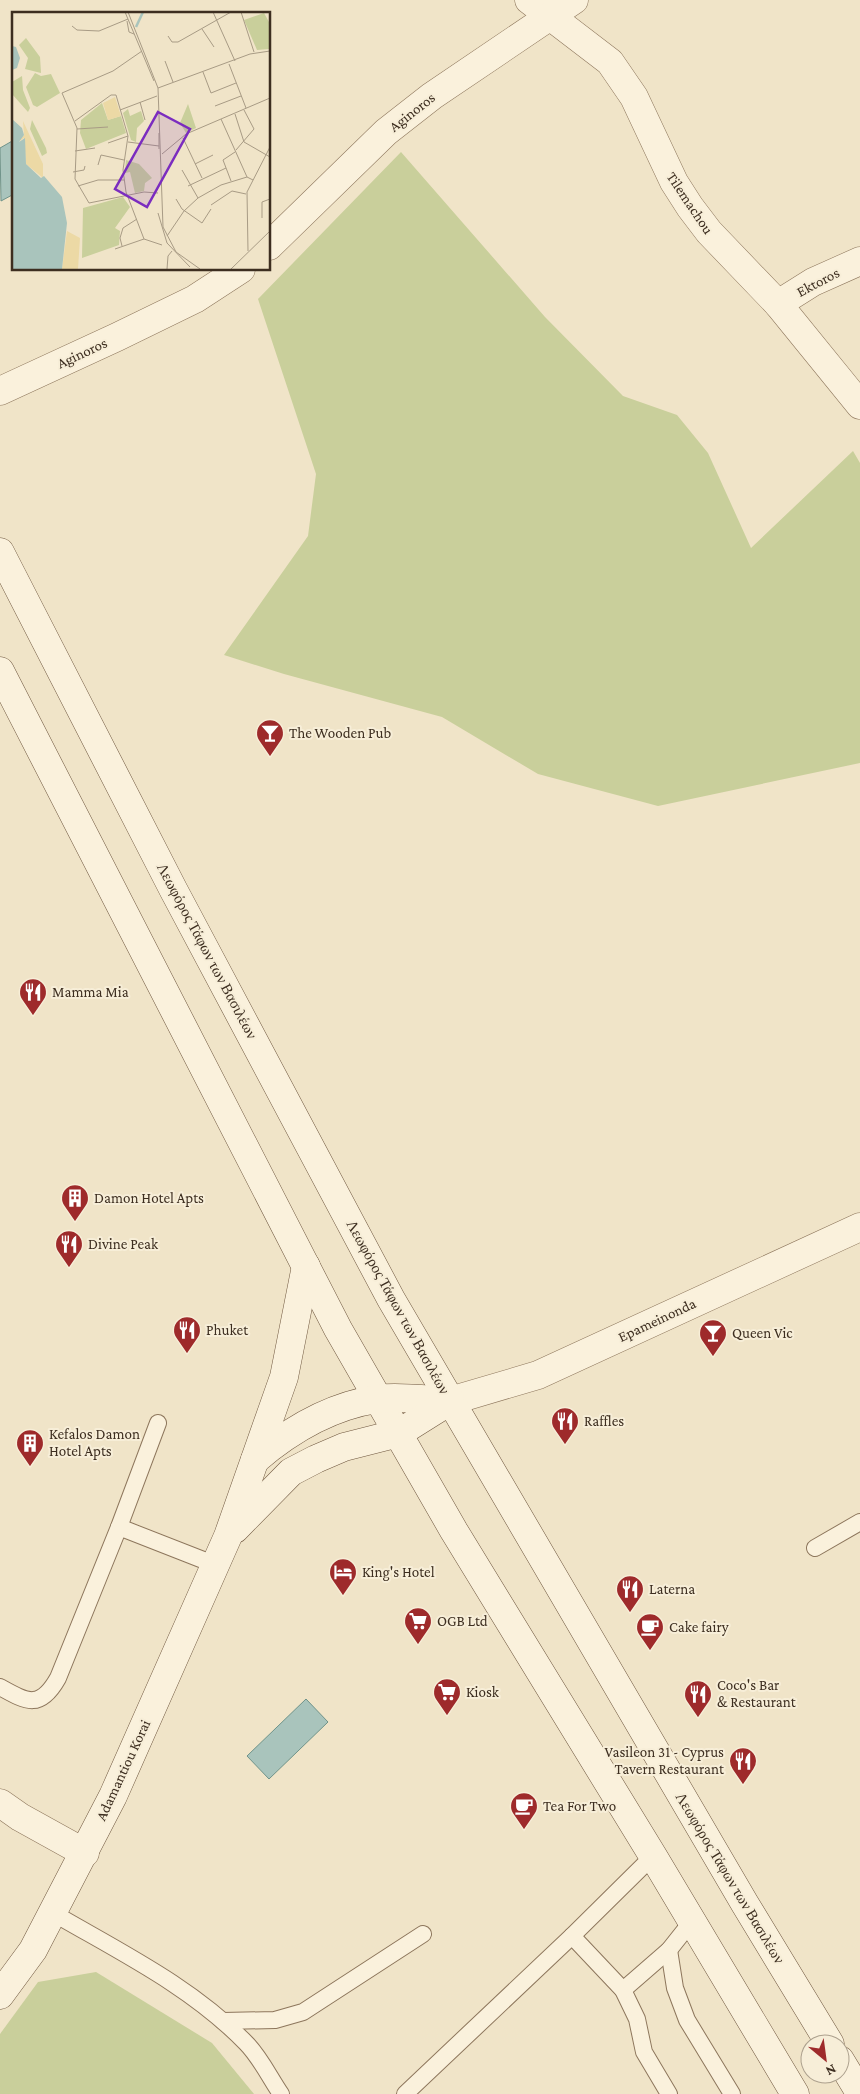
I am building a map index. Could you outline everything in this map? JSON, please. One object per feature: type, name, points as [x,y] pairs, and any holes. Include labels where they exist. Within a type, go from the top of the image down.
[{"type":"main road","name":"Aginoros","points":[[270,245],[386,132],[539,8],[574,0]]},
{"type":"main road","name":"Tilemachou","points":[[539,8],[610,62],[634,97],[674,182],[690,207],[709,232],[778,304],[860,405]]},
{"type":"main road","name":"Ektoros","points":[[778,304],[813,282],[860,261]]},
{"type":"main road","name":"Aginoros","points":[[0,391],[186,303],[239,270]]},
{"type":"main road","name":"Λεωφόρος Τάφων των Βασιλέων","points":[[0,552],[182,906],[391,1299],[745,1904],[824,2034]]},
{"type":"main road","points":[[0,670],[338,1329],[454,1532],[653,1856],[795,2094]]},
{"type":"main road","name":"Epameinonda","points":[[450,1401],[538,1375],[860,1227]]},
{"type":"main road","name":"Adamantiou Korai","points":[[0,1995],[32,1950],[113,1796],[216,1565],[275,1407],[284,1377],[306,1266]]},
{"type":"main road","points":[[254,1461],[275,1443],[322,1414],[379,1399],[450,1401]]},
{"type":"main road","name":"Adamantiou Korai","points":[[228,1536],[292,1472],[344,1447],[399,1433],[450,1401]]},
{"type":"main road","points":[[0,1803],[20,1817],[84,1853]]},
{"type":"main road","points":[[850,2076],[860,2093]]},
{"type":"lane","points":[[0,1687],[24,1701],[34,1700],[44,1696],[58,1678],[120,1527],[158,1423]]},
{"type":"lane","points":[[815,1548],[860,1522]]},
{"type":"lane","points":[[120,1527],[216,1565]]},
{"type":"lane","points":[[405,2094],[572,1936],[653,1856]]},
{"type":"lane","points":[[53,1913],[176,1984],[223,2021],[248,2045],[281,2094]]},
{"type":"lane","points":[[622,1990],[669,1950],[692,1921]]},
{"type":"lane","points":[[223,2021],[275,2020],[303,2012],[423,1934]]},
{"type":"lane","points":[[572,1936],[622,1990],[637,2019],[644,2052],[669,2094]]},
{"type":"lane","points":[[669,1950],[675,1988],[687,2020],[732,2094]]},
{"type":"green space","points":[[401,152],[545,317],[623,396],[677,415],[708,453],[751,548],[853,451],[860,463],[860,763],[658,806],[538,774],[442,717],[284,674],[224,655],[308,536],[316,474],[258,299]]},
{"type":"green space","points":[[96,1972],[212,2043],[254,2094],[0,2094],[0,2034],[38,1982]]},
{"type":"water","points":[[12,141],[12,195],[1,201],[0,148]]},
{"type":"water","points":[[306,1699],[328,1722],[269,1779],[247,1756]]},
{"type":"place","name":"The Wooden Pub","points":[[270,757]]},
{"type":"place","name":"Mamma Mia","points":[[33,1016]]},
{"type":"place","name":"Damon Hotel Apts","points":[[75,1222]]},
{"type":"place","name":"Divine Peak","points":[[69,1268]]},
{"type":"place","name":"Phuket","points":[[187,1354]]},
{"type":"place","name":"Queen Vic","points":[[713,1357]]},
{"type":"place","name":"Raffles","points":[[565,1445]]},
{"type":"place","name":"Kefalos Damon Hotel Apts","points":[[30,1467]]},
{"type":"place","name":"King's Hotel","points":[[343,1596]]},
{"type":"place","name":"Laterna","points":[[630,1613]]},
{"type":"place","name":"OGB Ltd","points":[[418,1645]]},
{"type":"place","name":"Cake fairy","points":[[650,1651]]},
{"type":"place","name":"Kiosk","points":[[447,1716]]},
{"type":"place","name":"Coco's Bar & Restaurant","points":[[698,1718]]},
{"type":"place","name":"Vasileon 31 - Cyprus Tavern Restaurant","points":[[743,1785]]},
{"type":"place","name":"Tea For Two","points":[[524,1830]]}]
